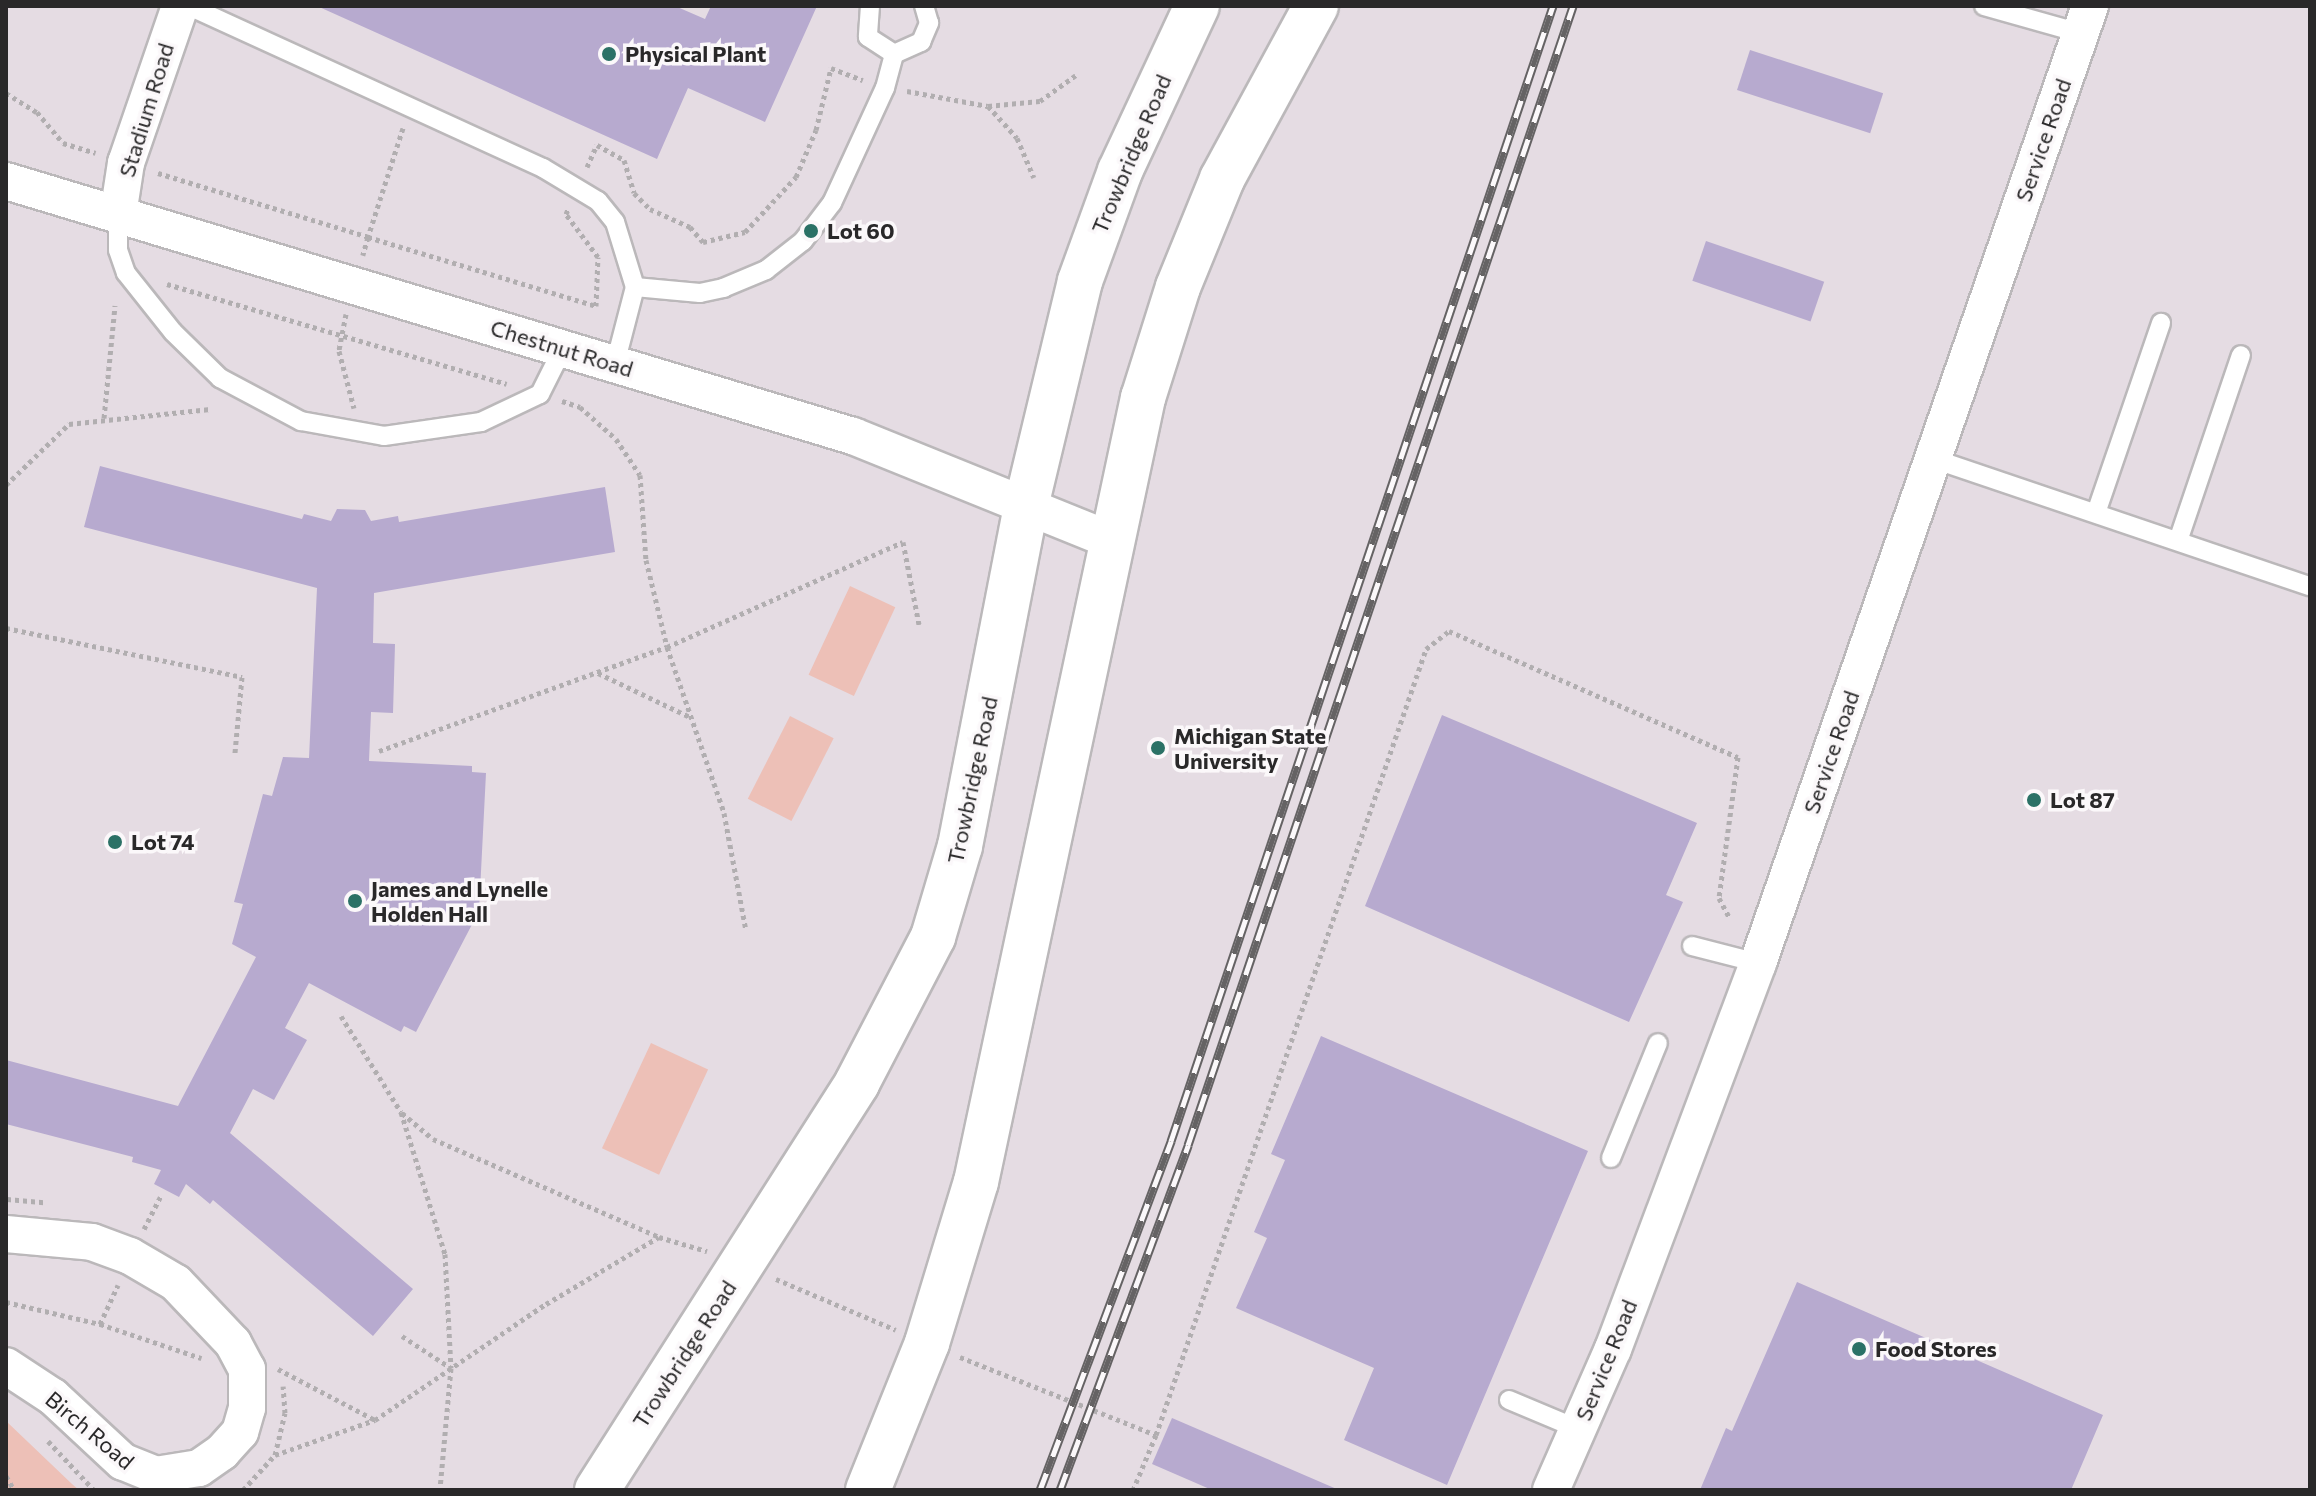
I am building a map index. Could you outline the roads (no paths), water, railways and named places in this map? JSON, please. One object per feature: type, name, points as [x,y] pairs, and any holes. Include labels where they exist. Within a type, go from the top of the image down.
[{"type":"street","name":"Stadium Road","points":[[118,215],[126,163],[180,6]]},
{"type":"street","name":"Trowbridge Road","points":[[597,1490],[857,1083],[933,937],[960,846],[1026,506],[1080,281],[1120,171],[1197,6]]},
{"type":"street","points":[[868,1490],[927,1343],[976,1182],[1110,540],[1143,398],[1178,287],[1222,179],[1316,6]]},
{"type":"street","name":"Service Road","points":[[1551,1490],[1578,1429],[1758,963],[2085,19]]},
{"type":"street","name":"Chestnut Road","points":[[6,181],[853,436],[1110,540]]},
{"type":"street","name":"Birch Road","points":[[6,1234],[92,1242],[130,1256],[176,1283],[233,1343],[247,1369],[247,1408],[240,1432],[222,1452],[199,1468],[156,1475],[123,1462],[53,1397],[6,1366]]},
{"type":"lane","points":[[189,6],[414,108],[578,187],[615,222],[635,287],[615,364]]},
{"type":"lane","points":[[870,6],[868,37],[894,54]]},
{"type":"lane","points":[[894,54],[921,42],[929,23],[924,6]]},
{"type":"lane","points":[[1984,6],[2085,19]]},
{"type":"lane","points":[[635,287],[700,293],[745,281],[785,257],[832,203],[885,88],[894,54]]},
{"type":"lane","points":[[118,215],[118,250],[126,273],[173,332],[220,378],[301,421],[351,433],[416,435],[481,422],[540,394],[563,348]]},
{"type":"lane","points":[[2096,513],[2161,323]]},
{"type":"lane","points":[[2178,541],[2241,355]]},
{"type":"lane","points":[[1934,459],[2310,586]]},
{"type":"lane","points":[[1692,946],[1758,963]]},
{"type":"lane","points":[[1611,1158],[1658,1043]]},
{"type":"lane","points":[[1509,1400],[1578,1429]]},
{"type":"railway","points":[[1040,1490],[1171,1141],[1553,6]]},
{"type":"railway","points":[[1060,1490],[1188,1145],[1573,6]]},
{"type":"place","name":"Physical Plant","points":[[609,54]]},
{"type":"place","name":"Lot 60","points":[[811,231]]},
{"type":"place","name":"Michigan State University","points":[[1158,748]]},
{"type":"place","name":"Lot 87","points":[[2034,800]]},
{"type":"place","name":"Lot 74","points":[[115,842]]},
{"type":"place","name":"James and Lynelle Holden Hall","points":[[355,901]]},
{"type":"place","name":"Food Stores","points":[[1859,1349]]}]
